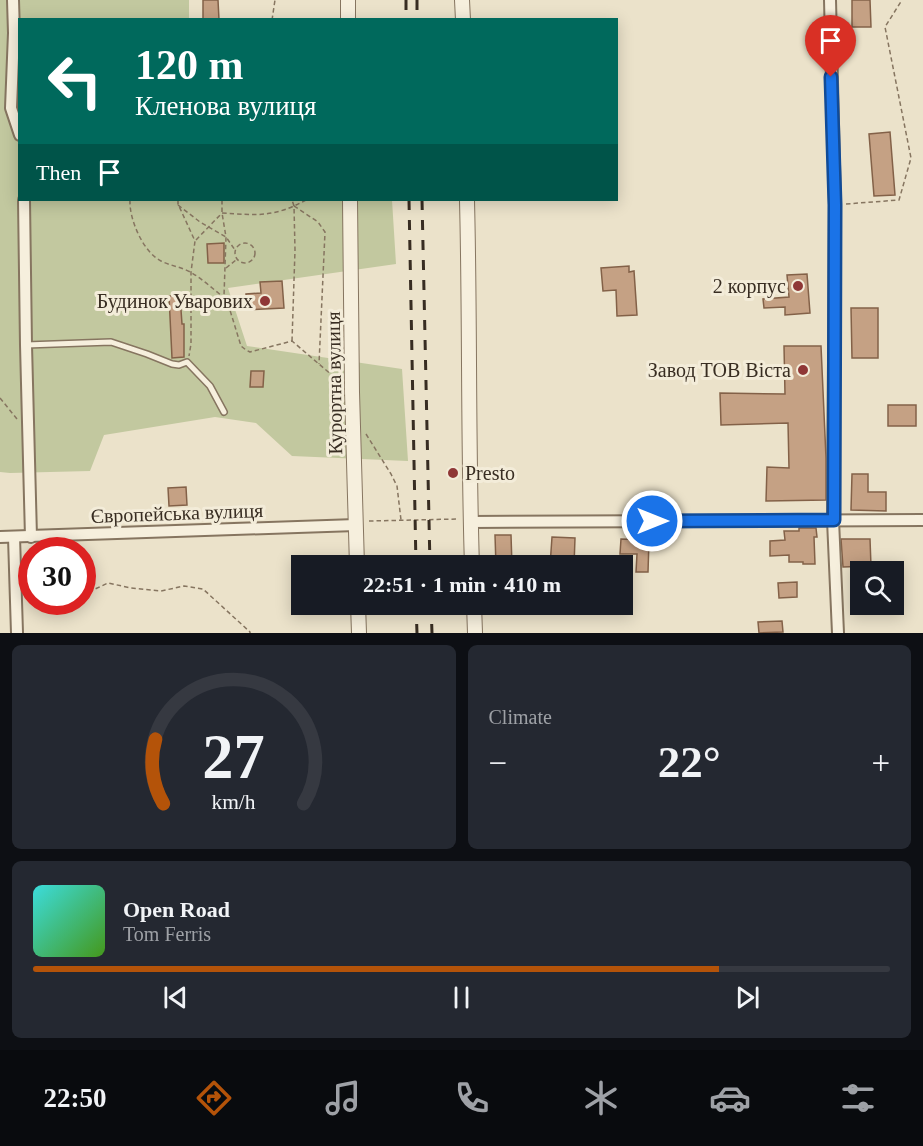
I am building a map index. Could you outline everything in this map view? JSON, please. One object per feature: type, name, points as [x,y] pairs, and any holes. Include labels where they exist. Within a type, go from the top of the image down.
[{"type":"street","points":[[13,0],[11,108],[18,129]]},
{"type":"street","points":[[348,0],[348,18]]},
{"type":"street","points":[[462,0],[463,18]]},
{"type":"street","points":[[830,0],[835,205],[834,520],[838,633]]},
{"type":"street","points":[[24,201],[32,537]]},
{"type":"street","name":"Курортна вулиця","points":[[350,201],[357,555]]},
{"type":"street","points":[[467,201],[470,290],[472,555]]},
{"type":"street","points":[[470,520],[923,520]]},
{"type":"street","name":"Європейська вулиця","points":[[32,537],[356,523]]},
{"type":"street","name":"Європейська вулиця","points":[[0,537],[18,537]]},
{"type":"street","points":[[14,537],[17,633]]},
{"type":"street","points":[[358,615],[359,633]]},
{"type":"street","points":[[474,615],[475,633]]},
{"type":"lane","points":[[26,345],[111,342],[171,364],[179,365],[187,362],[210,386],[224,412]]},
{"type":"path","points":[[272,18],[275,0]]},
{"type":"path","points":[[835,205],[899,200],[911,158],[885,27],[903,0]]},
{"type":"path","points":[[130,201],[134,225],[150,252],[164,263],[191,272],[224,296]]},
{"type":"path","points":[[222,201],[226,237],[224,296],[241,346],[246,351],[255,351],[292,341]]},
{"type":"path","points":[[292,201],[295,250],[292,341]]},
{"type":"path","points":[[195,241],[222,213],[262,215],[274,213],[304,201]]},
{"type":"path","points":[[178,204],[195,241],[191,272],[191,344],[187,362]]},
{"type":"path","points":[[178,204],[208,228],[226,237],[235,250],[237,260],[247,263],[252,260],[255,253],[247,243],[241,244],[235,250]]},
{"type":"path","points":[[294,206],[318,222],[325,232],[319,364]]},
{"type":"path","points":[[226,268],[237,260]]},
{"type":"path","points":[[292,341],[352,392]]},
{"type":"path","points":[[0,398],[28,434]]},
{"type":"path","points":[[353,419],[368,436],[391,474],[396,486],[401,520]]},
{"type":"path","points":[[356,523],[401,520],[470,520]]},
{"type":"path","points":[[96,589],[108,583],[161,591],[184,586],[203,589],[250,633]]},
{"type":"green space","points":[[0,0],[189,0],[189,18],[18,18],[18,201],[392,201],[396,264],[228,288],[247,346],[402,369],[408,461],[292,456],[256,423],[215,417],[104,435],[90,471],[0,472]]},
{"type":"building","points":[[203,0],[218,0],[219,18],[203,18]]},
{"type":"building","points":[[852,0],[870,0],[871,27],[852,27]]},
{"type":"building","points":[[890,132],[895,195],[874,196],[869,134]]},
{"type":"building","points":[[224,243],[224,263],[208,263],[207,244]]},
{"type":"building","points":[[629,266],[629,272],[634,271],[637,315],[617,316],[616,290],[603,291],[601,268]]},
{"type":"building","name":"2 корпус","points":[[807,274],[810,313],[785,315],[785,307],[764,308],[763,299],[789,297],[787,275]]},
{"type":"building","name":"Будинок Уварових","points":[[282,281],[284,308],[247,310],[246,294],[261,293],[260,282]]},
{"type":"building","points":[[169,296],[180,296],[182,324],[184,324],[184,357],[172,358]]},
{"type":"building","points":[[851,308],[878,308],[878,358],[852,358]]},
{"type":"building","points":[[784,346],[821,346],[826,500],[766,501],[767,467],[789,468],[788,423],[721,425],[720,393],[785,394]]},
{"type":"building","points":[[251,371],[264,371],[263,387],[250,387]]},
{"type":"building","points":[[888,405],[916,405],[916,426],[888,426]]},
{"type":"building","points":[[852,474],[868,474],[868,492],[886,492],[886,511],[851,510]]},
{"type":"building","points":[[186,487],[187,505],[169,506],[168,488]]},
{"type":"building","points":[[799,528],[816,528],[815,564],[789,562],[789,555],[770,556],[770,541],[785,540],[784,531],[799,531]]},
{"type":"building","points":[[495,535],[511,535],[512,555],[496,555]]},
{"type":"building","points":[[552,537],[575,538],[574,555],[551,555]]},
{"type":"building","points":[[621,539],[649,540],[648,572],[636,572],[637,554],[620,554]]},
{"type":"building","points":[[841,539],[870,539],[871,561],[850,561],[850,567],[843,567]]},
{"type":"building","points":[[797,582],[797,597],[779,598],[778,583]]},
{"type":"building","points":[[782,621],[783,632],[759,633],[758,622]]},
{"type":"railway","points":[[406,0],[406,18]]},
{"type":"railway","points":[[417,0],[417,18]]},
{"type":"railway","points":[[409,201],[416,555]]},
{"type":"railway","points":[[422,201],[430,555]]},
{"type":"railway","points":[[416,615],[417,633]]},
{"type":"railway","points":[[431,615],[432,633]]},
{"type":"place","name":"2 корпус","points":[[798,286]]},
{"type":"place","name":"Будинок Уварових","points":[[265,301]]},
{"type":"place","name":"Завод ТОВ Віста","points":[[803,370]]},
{"type":"place","name":"Presto","points":[[453,473]]},
{"type":"route","points":[[652,521],[834,520],[835,205],[831,77]]}]
